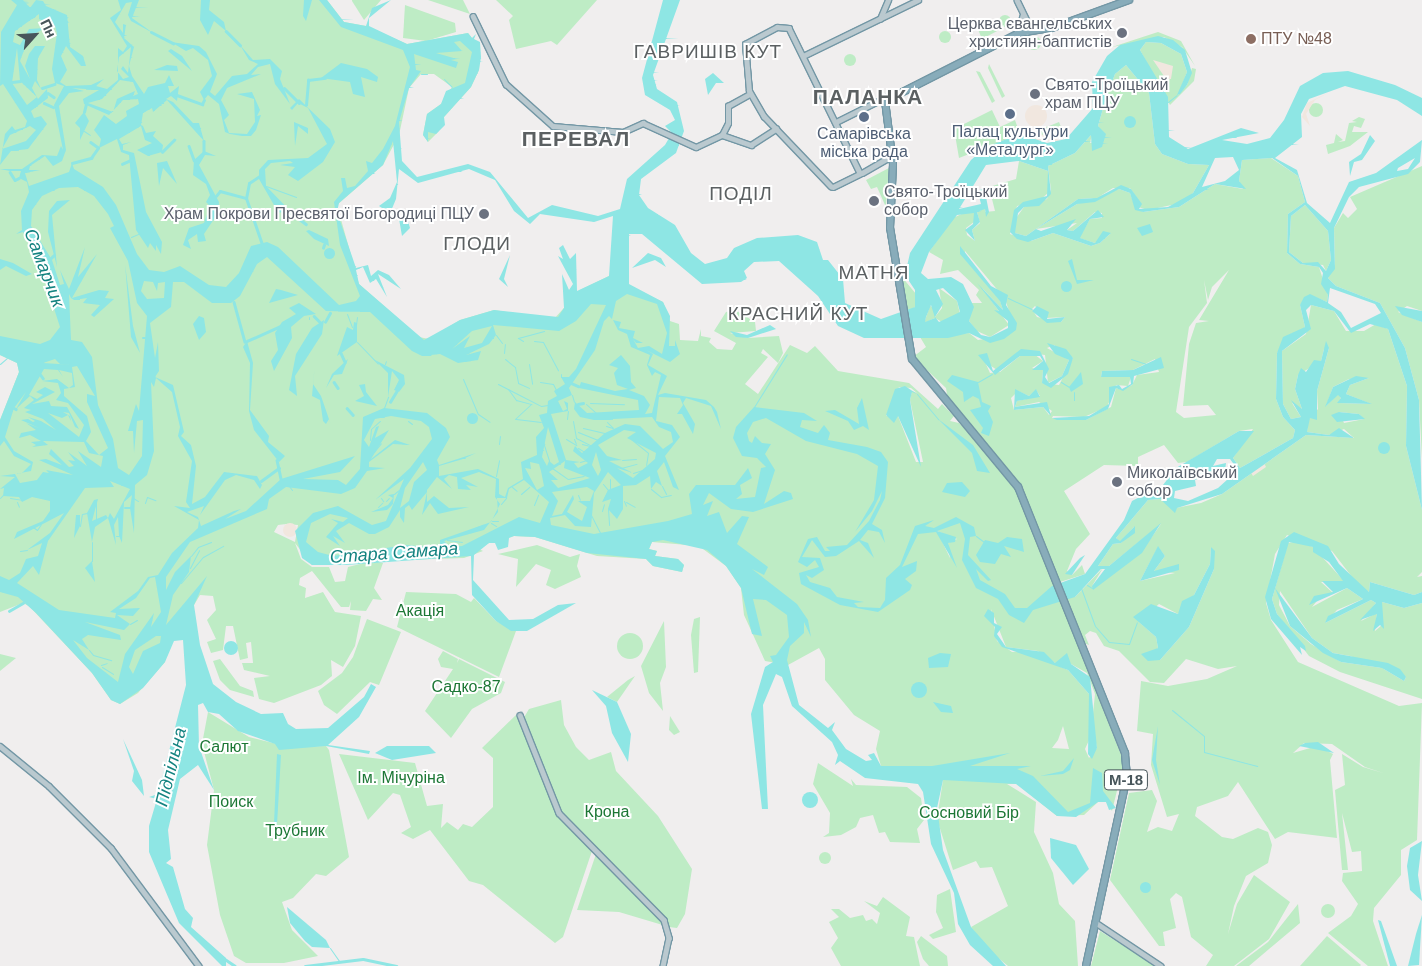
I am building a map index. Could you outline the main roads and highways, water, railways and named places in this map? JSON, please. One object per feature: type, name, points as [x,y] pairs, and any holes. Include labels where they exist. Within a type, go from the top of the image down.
[{"type":"highway","name":"М-18","points":[[1086,966],[1127,761],[1065,601],[1018,487],[918,372],[908,337],[890,221],[892,156],[886,97],[1014,36],[1026,32],[1041,31],[1129,0]]},
{"type":"water","name":"Самарчик","points":[[11,0],[23,0],[30,8],[36,0],[43,1],[46,6],[67,15],[70,47],[83,56],[86,66],[81,66],[66,46],[61,56],[67,70],[60,82],[66,86],[91,85],[104,79],[96,86],[107,89],[118,80],[118,72],[123,79],[129,77],[121,69],[123,66],[128,73],[131,47],[119,57],[118,64],[118,48],[123,52],[127,46],[110,18],[121,10],[118,0],[139,0],[132,18],[153,33],[131,21],[128,15],[132,2],[126,3],[115,22],[123,33],[123,24],[126,25],[124,38],[134,47],[129,66],[132,76],[144,94],[148,87],[165,83],[169,75],[174,86],[168,86],[170,93],[179,86],[177,101],[171,96],[166,99],[173,102],[193,123],[199,123],[204,141],[167,100],[153,112],[152,108],[143,113],[141,125],[146,133],[156,131],[153,136],[163,145],[162,152],[148,156],[137,150],[152,143],[145,140],[141,126],[119,139],[122,144],[131,142],[123,145],[123,150],[134,153],[146,212],[162,242],[161,254],[156,245],[156,251],[150,243],[148,248],[136,230],[129,155],[121,152],[117,139],[99,148],[101,139],[94,130],[104,115],[116,124],[127,116],[126,111],[139,104],[138,99],[123,100],[114,110],[117,99],[135,91],[133,96],[138,94],[133,82],[120,80],[102,99],[88,103],[112,112],[109,115],[84,104],[83,99],[99,90],[72,88],[84,91],[69,93],[59,106],[66,150],[62,161],[53,166],[45,156],[30,166],[29,170],[40,170],[25,173],[29,186],[69,172],[72,163],[74,169],[103,187],[116,205],[137,254],[149,270],[164,272],[180,266],[209,285],[226,287],[239,273],[251,246],[267,242],[278,247],[339,305],[356,301],[360,296],[340,245],[334,202],[343,191],[341,178],[345,178],[347,188],[355,186],[368,171],[366,161],[372,163],[383,149],[395,126],[410,67],[403,50],[341,27],[319,0],[327,0],[344,22],[366,26],[372,8],[391,0],[369,18],[369,26],[407,44],[468,33],[472,38],[476,34],[474,39],[480,42],[481,57],[479,70],[471,87],[444,117],[445,125],[436,134],[428,132],[428,142],[423,135],[427,114],[441,104],[446,91],[465,83],[472,52],[460,41],[454,42],[462,51],[436,53],[457,59],[451,60],[458,62],[456,68],[414,54],[416,70],[421,71],[409,88],[399,122],[402,161],[417,177],[468,164],[490,172],[528,218],[552,205],[598,216],[620,209],[627,179],[665,145],[672,133],[665,126],[675,120],[670,110],[645,95],[642,78],[663,0],[680,0],[653,75],[657,89],[677,102],[684,131],[676,153],[641,179],[639,195],[648,208],[675,225],[691,253],[705,264],[727,258],[734,248],[757,238],[798,235],[817,242],[823,260],[828,260],[843,279],[845,303],[881,319],[915,307],[915,290],[905,275],[910,253],[971,160],[986,147],[1020,134],[1047,143],[1066,139],[1093,108],[1092,82],[1107,56],[1120,45],[1158,36],[1173,40],[1185,50],[1192,73],[1187,85],[1177,95],[1187,72],[1181,54],[1161,43],[1146,42],[1140,50],[1168,97],[1169,137],[1188,149],[1241,128],[1259,133],[1222,140],[1247,144],[1270,138],[1284,120],[1300,86],[1323,73],[1348,71],[1395,85],[1422,98],[1422,116],[1397,100],[1345,86],[1309,99],[1301,114],[1302,137],[1275,158],[1297,170],[1307,203],[1330,223],[1349,182],[1376,173],[1422,140],[1420,162],[1408,174],[1359,187],[1349,197],[1334,228],[1335,269],[1328,278],[1336,286],[1380,303],[1405,348],[1419,400],[1422,510],[1406,446],[1407,386],[1388,329],[1370,324],[1351,333],[1334,311],[1311,305],[1306,310],[1311,329],[1282,351],[1283,404],[1291,419],[1301,417],[1291,400],[1302,409],[1295,389],[1298,375],[1301,368],[1306,372],[1314,360],[1321,361],[1326,341],[1329,348],[1317,391],[1317,420],[1310,418],[1307,432],[1329,435],[1339,428],[1354,438],[1306,435],[1222,494],[1177,508],[1175,513],[1160,499],[1148,500],[1116,538],[1120,541],[1135,526],[1135,533],[1121,543],[1113,544],[1098,566],[1109,566],[1161,523],[1142,553],[1093,590],[1092,586],[1105,569],[1101,569],[1075,597],[1033,610],[1024,623],[1009,615],[998,599],[976,588],[962,560],[965,539],[960,523],[937,531],[956,537],[955,542],[948,543],[957,568],[936,532],[918,534],[902,567],[917,561],[916,571],[905,579],[912,585],[910,590],[878,612],[840,605],[801,584],[799,573],[819,567],[815,560],[807,567],[798,562],[808,539],[817,537],[825,551],[830,551],[826,547],[847,545],[869,521],[880,500],[882,491],[872,511],[855,532],[874,500],[878,466],[857,454],[806,441],[766,418],[753,422],[747,433],[749,441],[752,443],[755,436],[762,443],[771,444],[765,454],[775,470],[764,504],[784,491],[791,493],[793,499],[753,512],[731,509],[709,493],[703,505],[713,501],[707,516],[719,512],[727,533],[742,516],[749,517],[737,544],[768,567],[764,575],[752,569],[797,604],[808,620],[811,637],[804,622],[804,633],[790,646],[787,660],[799,705],[828,728],[835,722],[832,730],[846,749],[866,761],[872,760],[868,755],[874,753],[881,766],[932,766],[1010,753],[970,766],[1031,766],[1017,769],[1033,776],[1068,812],[1090,803],[1093,768],[1102,773],[1103,791],[1116,808],[1109,810],[1106,802],[1098,802],[1076,817],[1057,816],[1016,784],[943,780],[937,808],[943,850],[971,927],[1006,966],[993,966],[970,945],[958,924],[954,893],[931,844],[923,792],[918,784],[865,778],[840,761],[835,765],[838,755],[832,742],[792,706],[782,677],[776,674],[763,705],[768,809],[762,809],[751,714],[765,667],[773,662],[770,656],[776,655],[789,637],[787,615],[766,600],[753,599],[762,636],[752,634],[741,588],[726,566],[707,550],[663,540],[652,542],[649,549],[657,551],[655,556],[678,559],[684,565],[682,572],[653,566],[646,559],[587,553],[535,537],[514,536],[509,538],[508,547],[498,550],[495,543],[489,543],[474,555],[473,580],[509,620],[533,619],[558,605],[576,603],[527,631],[511,631],[496,621],[472,595],[471,556],[346,565],[312,565],[302,558],[295,531],[313,513],[338,506],[372,525],[386,521],[404,479],[375,500],[410,468],[432,439],[429,427],[421,421],[391,416],[375,419],[364,440],[369,447],[376,427],[379,426],[375,438],[389,430],[371,459],[395,440],[410,445],[393,444],[369,462],[369,467],[385,468],[367,471],[355,488],[341,494],[286,487],[269,499],[267,509],[190,542],[166,577],[166,590],[175,572],[191,556],[189,572],[173,595],[166,625],[207,576],[194,605],[200,645],[213,684],[236,702],[261,714],[283,713],[288,724],[296,729],[328,728],[364,697],[371,684],[376,687],[359,717],[328,745],[370,751],[369,754],[326,746],[279,750],[275,744],[238,731],[219,714],[208,712],[203,703],[198,705],[199,746],[214,790],[198,765],[180,779],[168,830],[171,859],[166,863],[173,867],[185,909],[193,918],[191,927],[226,958],[226,966],[222,966],[179,923],[149,852],[149,826],[157,799],[149,797],[158,794],[186,685],[183,640],[174,641],[165,662],[143,688],[120,704],[111,700],[92,673],[36,613],[18,597],[0,592],[0,576],[9,580],[20,573],[26,559],[38,556],[42,543],[27,550],[50,533],[64,513],[14,539],[17,532],[43,521],[50,511],[50,501],[32,497],[22,502],[19,497],[3,496],[4,488],[0,489],[15,477],[0,476],[15,474],[20,483],[37,480],[43,472],[49,473],[46,470],[73,475],[39,460],[46,459],[62,465],[49,454],[51,449],[69,467],[74,466],[68,460],[75,461],[68,452],[87,466],[78,451],[101,467],[103,456],[89,453],[84,442],[43,441],[48,445],[32,447],[36,445],[31,442],[41,441],[30,435],[19,438],[21,433],[36,430],[26,423],[39,428],[21,420],[35,421],[28,417],[41,421],[56,430],[43,419],[25,412],[31,410],[24,408],[34,400],[30,396],[16,409],[26,392],[14,408],[5,437],[14,451],[33,462],[31,471],[22,473],[31,464],[14,456],[4,441],[0,446],[0,420],[19,372],[17,363],[0,355],[0,336],[40,344],[50,340],[60,327],[40,265],[23,232],[16,234],[22,230],[21,211],[29,192],[27,182],[19,178],[21,171],[0,169],[22,169],[42,155],[57,156],[61,146],[63,150],[54,105],[64,86],[55,83],[52,69],[57,33],[55,26],[39,19],[39,14],[15,31],[13,42],[20,45],[29,29],[45,28],[29,37],[20,61],[30,79],[25,66],[29,54],[35,46],[45,46],[38,58],[37,80],[41,89],[35,81],[32,88],[37,97],[38,99],[47,89],[48,98],[31,111],[34,118],[41,116],[47,124],[28,149],[11,151],[0,165],[3,149],[26,141],[36,130],[30,126],[10,135],[3,148],[5,134],[12,126],[15,130],[25,127],[27,121],[3,84],[0,86],[1,32],[17,5]],"holes":[[[17,48],[20,81],[37,97],[27,105],[12,83]],[[1126,65],[1149,93],[1155,144],[1162,154],[1188,164],[1209,165],[1193,193],[1168,207],[1139,209],[1142,204],[1131,189],[1121,185],[1097,198],[1078,199],[1026,236],[1015,233],[1018,213],[1024,207],[1039,206],[1051,194],[1048,166],[1075,153],[1091,135],[1092,151],[1102,147],[1106,134],[1098,126],[1115,74]],[[393,141],[397,182],[390,198],[379,206],[399,219],[402,236],[410,228],[406,214],[399,217],[391,211],[396,199],[399,169],[418,183],[469,169],[495,180],[514,211],[530,224],[540,214],[594,222],[613,216],[609,276],[577,291],[576,253],[570,259],[563,245],[559,248],[563,259],[558,256],[573,284],[569,290],[562,274],[564,308],[558,317],[494,310],[460,320],[424,340],[359,284],[356,270],[363,267],[370,283],[376,279],[387,297],[378,274],[401,289],[389,275],[378,270],[371,276],[368,265],[356,268],[337,212],[339,203],[383,165]],[[1233,157],[1239,170],[1225,181],[1202,187],[1215,158]],[[1272,158],[1298,176],[1305,202],[1288,214],[1287,253],[1300,264],[1319,267],[1323,273],[1321,284],[1328,295],[1327,302],[1310,294],[1304,297],[1300,305],[1305,327],[1283,337],[1277,353],[1276,399],[1283,417],[1295,430],[1293,438],[1240,468],[1233,458],[1254,431],[1239,431],[1176,468],[1163,485],[1132,501],[1124,520],[1085,574],[1052,586],[1027,608],[1015,608],[1005,594],[980,580],[976,569],[988,581],[991,580],[968,555],[970,537],[976,536],[974,527],[956,517],[934,528],[925,526],[934,520],[915,526],[900,565],[886,578],[885,600],[880,608],[858,607],[854,603],[864,602],[837,597],[830,588],[810,582],[806,575],[812,578],[824,570],[820,558],[802,557],[812,540],[825,557],[836,556],[859,541],[874,558],[868,543],[860,540],[868,530],[879,532],[885,543],[882,530],[872,524],[885,498],[888,462],[881,452],[867,447],[828,440],[830,433],[824,425],[818,433],[800,427],[802,420],[817,421],[804,413],[754,407],[736,427],[733,438],[742,456],[757,458],[766,467],[761,468],[755,497],[736,499],[742,494],[740,485],[752,478],[748,468],[735,485],[696,485],[689,494],[692,514],[668,521],[594,534],[551,525],[550,518],[565,515],[575,526],[591,527],[594,493],[608,472],[621,485],[608,490],[602,502],[611,499],[608,509],[617,519],[623,509],[623,486],[636,485],[650,476],[651,489],[656,482],[662,486],[657,471],[664,462],[673,487],[679,490],[665,456],[680,437],[672,425],[656,421],[659,397],[680,398],[683,405],[677,414],[682,414],[693,434],[695,424],[683,403],[686,398],[711,406],[721,429],[717,412],[706,400],[665,393],[658,395],[667,376],[648,365],[653,354],[646,350],[670,362],[680,354],[675,340],[675,346],[669,346],[670,316],[663,302],[629,284],[629,234],[642,234],[702,284],[741,282],[747,278],[744,271],[754,262],[779,261],[818,296],[838,326],[864,338],[948,338],[969,333],[990,343],[1004,339],[1016,330],[1017,323],[1006,305],[1008,295],[991,286],[960,246],[960,254],[1000,301],[1003,310],[977,283],[999,311],[994,310],[1008,321],[1008,328],[990,337],[981,335],[969,321],[974,307],[963,284],[951,277],[928,279],[921,273],[929,252],[957,215],[974,213],[973,224],[965,230],[975,241],[972,230],[980,222],[977,212],[985,209],[986,217],[989,212],[984,187],[978,192],[981,204],[959,209],[986,165],[1019,161],[1048,171],[1047,196],[1023,202],[1014,210],[1010,232],[1017,239],[1028,242],[1053,233],[1091,246],[1100,243],[1111,233],[1103,231],[1095,243],[1080,238],[1090,219],[1104,217],[1098,210],[1073,231],[1067,230],[1076,219],[1041,231],[1036,229],[1077,204],[1095,202],[1119,189],[1130,193],[1135,210],[1143,212],[1179,207],[1215,184],[1246,189],[1239,181],[1242,160]],[[1415,158],[1408,169],[1397,171],[1398,168]],[[78,187],[94,196],[108,214],[114,226],[110,228],[128,261],[137,303],[147,316],[139,411],[136,404],[128,431],[133,431],[134,453],[137,421],[143,420],[142,456],[129,475],[118,468],[113,439],[98,405],[92,357],[82,342],[71,340],[69,294],[71,298],[74,300],[87,298],[83,303],[100,305],[91,315],[94,317],[114,299],[105,298],[109,291],[99,290],[72,298],[97,254],[78,277],[85,247],[69,289],[60,270],[64,284],[60,285],[52,260],[31,226],[32,210],[42,196],[59,188]],[[1305,205],[1328,231],[1331,260],[1326,271],[1318,262],[1303,263],[1289,252],[1291,216]],[[267,257],[326,311],[370,312],[412,351],[422,356],[440,354],[458,363],[478,360],[481,351],[466,355],[489,344],[496,335],[493,325],[559,331],[576,321],[591,304],[606,305],[576,369],[569,377],[561,377],[565,384],[554,391],[557,396],[548,401],[547,413],[539,415],[544,428],[536,437],[537,455],[521,462],[523,479],[508,488],[505,497],[499,494],[499,479],[478,469],[439,476],[439,466],[476,453],[439,465],[437,460],[450,437],[446,428],[427,413],[384,408],[363,417],[360,469],[346,485],[338,480],[303,479],[340,472],[355,456],[281,479],[246,511],[225,519],[241,509],[234,511],[201,526],[198,517],[187,512],[204,506],[200,515],[225,480],[236,475],[254,480],[260,489],[262,485],[257,476],[224,472],[205,497],[192,504],[196,466],[191,445],[181,436],[184,432],[173,385],[155,377],[159,371],[158,342],[155,358],[150,323],[171,307],[173,282],[184,282],[212,303],[231,303],[240,296],[257,264]],[[144,281],[153,282],[157,291],[158,283],[165,282],[164,298],[147,299],[141,291]],[[943,288],[957,301],[960,312],[939,322],[935,317],[943,304],[936,290]],[[1330,288],[1375,304],[1381,313],[1351,328],[1341,312],[1328,303]],[[627,294],[657,304],[667,333],[662,354],[649,346],[638,348],[633,339],[636,343],[643,343],[633,338],[635,331],[619,328],[621,322],[613,320],[618,330],[627,334],[631,347],[650,355],[647,365],[652,376],[655,372],[661,375],[652,413],[645,414],[650,405],[644,396],[629,390],[636,388],[631,382],[630,366],[621,355],[609,365],[618,368],[614,373],[617,385],[628,389],[615,391],[581,382],[579,388],[638,400],[639,410],[587,413],[575,402],[574,409],[580,417],[594,420],[652,417],[659,427],[671,432],[673,442],[663,449],[640,426],[625,424],[605,433],[582,453],[575,446],[573,451],[588,463],[578,468],[574,463],[580,462],[566,460],[551,414],[568,411],[568,403],[564,401],[567,409],[563,411],[558,401],[572,395],[569,388],[595,350],[604,321],[609,316],[612,319],[616,301]],[[931,305],[935,318],[925,322]],[[492,326],[482,343],[464,348],[470,336],[452,349],[472,331]],[[55,359],[60,364],[74,365],[43,363]],[[77,366],[95,396],[87,394],[87,402],[108,448],[99,455],[86,441],[91,432],[87,416],[64,396],[64,389],[75,387],[72,367]],[[44,369],[58,370],[63,377],[59,370],[72,373],[73,385],[69,388],[57,379],[42,381],[58,383],[61,393],[56,400],[68,403],[84,425],[79,437],[48,413],[62,418],[68,415],[71,421],[70,416],[63,412],[69,413],[75,427],[79,429],[67,407],[51,406],[49,401],[32,404],[55,392],[45,387],[36,392],[43,395],[37,399],[29,395]],[[156,378],[172,392],[180,427],[178,436],[192,461],[186,502],[190,508],[174,506],[199,520],[198,528],[172,553],[158,575],[148,577],[138,591],[110,612],[116,613],[115,618],[59,610],[17,583],[33,566],[39,575],[48,541],[85,488],[114,487],[110,481],[130,489],[114,519],[110,513],[108,518],[116,545],[114,525],[118,517],[119,536],[122,543],[124,502],[132,495],[130,508],[134,533],[135,485],[147,475],[154,451],[151,382],[154,387]],[[548,427],[559,462],[554,465],[549,461],[547,466],[542,457]],[[624,430],[636,432],[627,438],[656,453],[655,459],[633,478],[617,468],[633,473],[609,461],[622,460],[607,456],[598,445]],[[596,452],[601,470],[598,476],[592,465]],[[1217,459],[1230,459],[1238,470],[1218,488],[1188,501],[1174,498],[1175,491],[1196,486],[1195,480],[1213,471],[1225,471],[1226,463],[1213,466]],[[565,461],[564,468],[590,478],[558,488],[551,480],[558,480],[549,472]],[[423,462],[427,470],[414,482],[409,501],[400,508],[405,488]],[[530,462],[539,464],[544,486],[537,490],[525,468],[531,469]],[[479,472],[496,479],[495,497],[497,500],[497,498],[507,498],[509,489],[524,480],[549,502],[540,523],[519,517],[462,546],[450,547],[444,541],[484,530],[490,522],[440,540],[440,548],[406,545],[333,556],[318,552],[306,542],[311,523],[330,514],[348,518],[343,522],[331,519],[338,523],[326,537],[340,546],[333,536],[345,543],[336,531],[349,523],[369,534],[375,534],[389,527],[400,510],[400,517],[404,523],[405,508],[409,505],[412,510],[437,477],[452,489],[444,479],[449,475],[457,477],[458,489],[471,490],[466,485],[478,487],[461,478]],[[587,487],[594,491],[590,501],[578,501],[587,507],[582,521],[567,512],[574,499],[573,495],[562,514],[552,516],[558,501],[552,492]],[[155,577],[161,612],[151,627],[154,613],[125,654],[118,682],[87,658],[73,640],[89,650],[82,639],[88,635],[121,640],[120,635],[85,622],[124,630],[130,624],[117,615],[133,616],[140,608],[119,609],[136,598],[150,578]],[[156,636],[161,636],[160,643],[143,651],[133,674],[129,667],[135,650]]]},
{"type":"water","points":[[201,0],[210,0],[209,10],[224,22],[226,31],[214,21],[208,35],[200,20]]},
{"type":"water","points":[[304,0],[312,0],[306,21],[303,16]]},
{"type":"water","points":[[171,42],[199,46],[206,52],[217,74],[210,92],[215,96],[232,76],[247,74],[258,64],[249,60],[240,45],[253,60],[270,59],[282,71],[280,79],[290,104],[275,84],[270,64],[258,67],[251,75],[261,74],[227,88],[221,100],[229,115],[224,120],[229,133],[247,134],[255,122],[254,99],[237,94],[252,92],[260,110],[257,116],[261,115],[256,130],[251,136],[242,136],[230,134],[225,132],[219,104],[208,95],[204,100],[200,92],[212,76],[208,60],[193,48],[186,51]]},
{"type":"water","points":[[171,49],[182,56],[192,71],[168,51]]},
{"type":"water","points":[[341,63],[367,69],[378,77],[377,82],[361,77],[365,97],[353,94],[350,82],[321,78]]},
{"type":"water","points":[[167,65],[177,66],[178,71],[154,70]]},
{"type":"water","points":[[713,73],[724,83],[716,83],[708,95],[705,79]]},
{"type":"water","points":[[299,99],[330,129],[335,142],[323,162],[298,181],[288,175],[295,167],[280,165],[293,163],[290,161],[271,163],[265,169],[266,186],[294,215],[278,212],[259,179],[259,170],[268,160],[308,158],[327,144],[308,108],[298,103],[292,110],[290,108]]},
{"type":"water","points":[[84,112],[89,121],[80,140],[80,128],[75,123]]},
{"type":"water","points":[[1130,116],[1136,122],[1130,128],[1124,122]]},
{"type":"water","points":[[294,122],[308,128],[308,134],[298,126],[295,146]]},
{"type":"water","points":[[1370,135],[1375,141],[1362,160],[1354,162],[1350,176],[1349,162],[1361,154]]},
{"type":"water","points":[[204,151],[216,156],[205,155],[199,165],[219,202],[218,213],[204,234],[206,241],[198,242],[197,234],[188,240],[191,249],[183,245],[189,228],[204,223],[210,206],[206,202],[210,195],[206,184],[193,175],[194,160]]},
{"type":"water","points":[[167,161],[177,184],[163,168],[159,186],[157,163]]},
{"type":"water","points":[[70,200],[52,215],[57,267],[48,232],[49,211],[57,201]]},
{"type":"water","points":[[1150,224],[1153,232],[1142,236],[1137,228]]},
{"type":"water","points":[[309,230],[328,239],[329,246],[314,239],[306,231]]},
{"type":"water","points":[[329,247],[335,253],[329,259],[323,253]]},
{"type":"water","points":[[648,253],[661,258],[666,267],[655,260],[632,268]]},
{"type":"water","points":[[510,255],[504,279],[508,287],[499,279]]},
{"type":"water","points":[[0,259],[13,263],[32,274],[26,276],[6,266],[0,270]]},
{"type":"water","points":[[1072,259],[1077,280],[1094,280],[1077,284],[1068,261]]},
{"type":"water","points":[[125,264],[133,326],[140,353],[131,337]]},
{"type":"water","points":[[1066,280],[1072,286],[1066,292],[1060,286]]},
{"type":"water","points":[[276,289],[281,290],[298,295],[269,303]]},
{"type":"water","points":[[299,303],[316,314],[304,316],[291,327],[292,338],[274,371],[271,361],[278,350],[275,333],[282,322],[296,314],[289,308]]},
{"type":"water","points":[[1037,306],[1049,312],[1047,319],[1065,317],[1061,322],[1047,323],[1032,311]]},
{"type":"water","points":[[1395,306],[1422,311],[1422,322],[1402,315]]},
{"type":"water","points":[[199,316],[204,318],[206,332],[199,340],[193,324]]},
{"type":"water","points":[[324,320],[322,334],[295,376],[297,396],[289,390],[296,354],[312,328]]},
{"type":"water","points":[[354,322],[357,323],[357,342],[337,356],[347,327],[353,330]]},
{"type":"water","points":[[770,325],[776,329],[748,338],[736,337],[730,331],[747,335]]},
{"type":"water","points":[[247,341],[253,363],[250,410],[269,436],[268,442],[285,456],[279,462],[254,430],[249,411],[250,363],[243,347]]},
{"type":"water","points":[[1047,343],[1066,349],[1073,358],[1068,374],[1051,388],[1042,383],[1043,370],[1032,370],[1043,361],[1040,356],[1020,356],[995,375],[978,355],[987,353],[993,371],[1021,349],[1040,351],[1049,369],[1045,377],[1049,383],[1062,376],[1069,360],[1055,354]]},
{"type":"water","points":[[1161,357],[1164,368],[1134,376],[1133,384],[1123,391],[1116,388],[1108,409],[1086,420],[1057,420],[1052,418],[1089,416],[1109,404],[1109,387],[1119,385],[1122,389],[1131,384],[1130,377],[1101,377],[1102,371],[1133,370]]},
{"type":"water","points":[[348,359],[342,374],[334,375],[326,388],[332,374]]},
{"type":"water","points":[[375,360],[404,375],[405,384],[399,392],[394,390],[399,380],[392,371],[388,397],[388,373]]},
{"type":"water","points":[[1081,372],[1083,384],[1071,392],[1069,387]]},
{"type":"water","points":[[952,375],[978,382],[982,402],[991,406],[988,411],[993,422],[989,436],[981,433],[983,428],[970,410],[981,407],[979,399],[973,396],[964,402],[963,392],[947,381]]},
{"type":"water","points":[[1356,376],[1369,378],[1350,385],[1346,394],[1372,404],[1337,403],[1341,398],[1338,395],[1325,407],[1333,387]]},
{"type":"water","points":[[313,384],[321,396],[329,419],[326,424],[323,421],[320,400],[312,396]]},
{"type":"water","points":[[365,384],[366,392],[377,406],[355,401],[364,396],[359,385]]},
{"type":"water","points":[[905,386],[917,394],[912,392],[910,400],[921,467],[898,416],[894,423],[886,415],[895,389]]},
{"type":"water","points":[[1015,389],[1029,396],[1036,389],[1040,397],[1017,401],[1015,407],[1047,402],[1051,416],[1043,407],[1014,410]]},
{"type":"water","points":[[862,398],[869,430],[863,426],[854,430],[848,421],[825,411],[835,410],[859,424],[857,408]]},
{"type":"water","points":[[472,412],[478,418],[472,424],[466,418]]},
{"type":"water","points":[[1339,412],[1359,414],[1365,419],[1337,422],[1331,415]]},
{"type":"water","points":[[938,419],[973,445],[990,473],[977,471],[972,453]]},
{"type":"water","points":[[1382,442],[1386,442],[1390,448],[1386,454],[1382,454],[1378,450],[1378,446]]},
{"type":"water","points":[[962,482],[970,491],[965,497],[942,492],[947,483]]},
{"type":"water","points":[[427,492],[427,502],[434,496],[449,508],[469,507],[438,514],[430,503],[422,515]]},
{"type":"water","points":[[394,494],[393,504],[387,510],[371,512],[388,505],[393,498],[388,495]]},
{"type":"water","points":[[98,499],[92,521],[106,515],[108,518],[95,527],[92,542],[87,513],[94,500]]},
{"type":"water","points":[[76,515],[80,515],[80,526],[74,538]]},
{"type":"water","points":[[1294,532],[1328,546],[1339,564],[1369,592],[1370,582],[1414,595],[1422,592],[1422,603],[1404,608],[1382,602],[1384,629],[1380,625],[1373,631],[1377,614],[1360,620],[1376,603],[1371,600],[1325,623],[1328,616],[1363,599],[1347,588],[1309,605],[1314,596],[1333,592],[1322,581],[1343,581],[1329,562],[1313,552],[1313,547],[1289,542],[1272,599],[1277,614],[1305,646],[1306,651],[1300,647],[1302,655],[1271,619],[1265,597],[1281,541]]},
{"type":"water","points":[[1007,537],[1022,539],[1024,552],[1004,546],[1011,557],[1001,554],[995,564],[980,562],[976,555],[985,540],[998,543]]},
{"type":"water","points":[[1158,546],[1165,556],[1154,571],[1179,564],[1179,570],[1140,581]]},
{"type":"water","points":[[1211,547],[1215,551],[1214,569],[1189,627],[1160,660],[1148,661],[1141,654],[1158,648],[1156,637],[1133,617],[1151,604],[1178,614],[1182,601],[1194,595],[1210,564]]},
{"type":"water","points":[[1085,555],[1072,575],[1065,574],[1080,558]]},
{"type":"water","points":[[92,561],[95,582],[85,568]]},
{"type":"water","points":[[1275,588],[1312,638],[1333,653],[1388,663],[1400,669],[1406,677],[1404,681],[1382,668],[1341,662],[1323,653],[1290,626]]},
{"type":"water","points":[[988,609],[994,613],[994,623],[1002,627],[997,634],[1006,647],[1044,652],[1055,663],[1067,653],[1071,664],[1090,677],[1097,748],[1092,759],[1088,754],[1089,694],[1068,670],[1002,647],[994,636],[995,627],[984,616]]},
{"type":"water","points":[[228,641],[234,641],[238,648],[234,655],[228,655],[224,651],[224,645]]},
{"type":"water","points":[[940,653],[951,654],[948,667],[929,668],[928,658]]},
{"type":"water","points":[[919,682],[925,684],[927,690],[925,696],[919,698],[913,696],[911,690],[913,684]]},
{"type":"water","points":[[592,690],[617,702],[631,734],[628,762],[612,733],[606,706]]},
{"type":"water","points":[[933,702],[951,706],[953,713],[941,712]]},
{"type":"water","points":[[1158,726],[1156,760],[1160,785],[1152,760]]},
{"type":"water","points":[[123,739],[142,780],[144,796],[132,781],[134,771]]},
{"type":"water","points":[[1318,742],[1334,753],[1299,746],[1305,743]]},
{"type":"water","points":[[387,746],[429,746],[436,753],[392,760],[375,753]]},
{"type":"water","points":[[277,754],[281,755],[277,825],[274,824]]},
{"type":"water","points":[[1074,758],[1070,770],[1063,774],[1040,776],[1063,771]]},
{"type":"water","points":[[810,792],[818,800],[810,808],[802,800]]},
{"type":"water","points":[[1050,838],[1076,845],[1089,869],[1073,885],[1051,858]]},
{"type":"water","points":[[1422,841],[1418,875],[1422,901],[1410,890],[1407,866],[1410,848]]},
{"type":"water","points":[[1145,881],[1151,887],[1145,893],[1139,887]]},
{"type":"water","points":[[287,907],[326,940],[330,948],[312,947],[305,941],[290,923]]},
{"type":"water","points":[[1422,915],[1419,965],[1408,966],[1416,934]]},
{"type":"water","points":[[1378,920],[1381,921],[1397,966],[1390,966]]},
{"type":"waterway","points":[[226,31],[240,45]]},
{"type":"waterway","points":[[151,32],[173,43]]},
{"type":"waterway","points":[[421,74],[427,74]]},
{"type":"waterway","points":[[306,105],[308,80],[325,78]]},
{"type":"waterway","points":[[444,79],[452,87]]},
{"type":"waterway","points":[[12,82],[20,81]]},
{"type":"waterway","points":[[42,88],[54,84]]},
{"type":"waterway","points":[[284,88],[299,103]]},
{"type":"waterway","points":[[48,93],[54,97]]},
{"type":"waterway","points":[[177,95],[202,104],[204,100]]},
{"type":"waterway","points":[[1168,102],[1177,95]]},
{"type":"waterway","points":[[44,103],[53,107]]},
{"type":"waterway","points":[[84,112],[86,104]]},
{"type":"waterway","points":[[84,131],[90,135]]},
{"type":"waterway","points":[[162,152],[174,140]]},
{"type":"waterway","points":[[204,141],[204,153]]},
{"type":"waterway","points":[[72,163],[91,158],[98,148],[91,143]]},
{"type":"waterway","points":[[189,146],[194,160]]},
{"type":"waterway","points":[[122,164],[131,160]]},
{"type":"waterway","points":[[10,172],[15,180],[19,178]]},
{"type":"waterway","points":[[261,175],[249,183],[246,198],[263,247]]},
{"type":"waterway","points":[[266,186],[296,197]]},
{"type":"waterway","points":[[216,196],[220,191],[246,198]]},
{"type":"waterway","points":[[294,215],[306,224]]},
{"type":"waterway","points":[[131,237],[138,234]]},
{"type":"waterway","name":"Самарчик","points":[[51,258],[54,255]]},
{"type":"waterway","points":[[1008,298],[1032,309]]},
{"type":"waterway","points":[[234,302],[245,342]]},
{"type":"waterway","points":[[325,322],[330,313]]},
{"type":"waterway","points":[[347,314],[352,327]]},
{"type":"waterway","points":[[314,316],[320,322]]},
{"type":"waterway","points":[[356,325],[357,317]]},
{"type":"waterway","points":[[247,341],[281,326]]},
{"type":"waterway","points":[[523,341],[518,338],[544,331]]},
{"type":"waterway","points":[[496,335],[502,343]]},
{"type":"waterway","points":[[534,341],[543,342],[558,370]]},
{"type":"waterway","points":[[357,342],[378,364]]},
{"type":"waterway","points":[[504,353],[505,344]]},
{"type":"waterway","points":[[341,353],[345,362]]},
{"type":"waterway","points":[[754,407],[787,354]]},
{"type":"waterway","points":[[0,364],[7,358]]},
{"type":"waterway","points":[[505,359],[515,367],[518,383],[529,388]]},
{"type":"waterway","points":[[1131,359],[1146,364]]},
{"type":"waterway","points":[[529,364],[532,384]]},
{"type":"waterway","points":[[40,374],[43,378]]},
{"type":"waterway","points":[[978,382],[992,374]]},
{"type":"waterway","points":[[463,379],[478,414],[490,422]]},
{"type":"waterway","points":[[334,382],[338,388]]},
{"type":"waterway","points":[[540,382],[553,384],[556,390]]},
{"type":"waterway","points":[[1061,382],[1069,387]]},
{"type":"waterway","points":[[571,383],[578,386]]},
{"type":"waterway","points":[[498,384],[541,406],[548,405]]},
{"type":"waterway","points":[[508,389],[516,400],[531,404],[515,419]]},
{"type":"waterway","points":[[390,402],[396,392]]},
{"type":"waterway","points":[[1074,392],[1074,400]]},
{"type":"waterway","points":[[917,394],[938,419]]},
{"type":"waterway","points":[[572,395],[574,402]]},
{"type":"waterway","points":[[384,408],[388,397]]},
{"type":"waterway","points":[[578,404],[583,403]]},
{"type":"waterway","points":[[590,403],[624,404]]},
{"type":"waterway","points":[[586,404],[596,413]]},
{"type":"waterway","points":[[347,408],[353,415]]},
{"type":"waterway","points":[[567,419],[568,411]]},
{"type":"waterway","points":[[516,419],[541,422]]},
{"type":"waterway","points":[[370,440],[371,429],[380,421]]},
{"type":"waterway","points":[[408,421],[412,424]]},
{"type":"waterway","points":[[573,421],[576,438],[592,446]]},
{"type":"waterway","points":[[607,422],[613,428]]},
{"type":"waterway","points":[[606,426],[613,428]]},
{"type":"waterway","points":[[583,428],[605,433]]},
{"type":"waterway","points":[[578,432],[598,440]]},
{"type":"waterway","points":[[499,444],[500,436]]},
{"type":"waterway","points":[[566,439],[576,445]]},
{"type":"waterway","points":[[574,439],[576,444]]},
{"type":"waterway","points":[[631,439],[648,453],[646,465]]},
{"type":"waterway","points":[[543,442],[549,461]]},
{"type":"waterway","points":[[374,452],[381,443]]},
{"type":"waterway","points":[[582,444],[590,446]]},
{"type":"waterway","points":[[578,448],[583,451]]},
{"type":"waterway","points":[[622,460],[636,459]]},
{"type":"waterway","points":[[277,460],[281,479]]},
{"type":"waterway","points":[[496,476],[499,460]]},
{"type":"waterway","points":[[580,462],[587,460]]},
{"type":"waterway","points":[[621,468],[636,464]]},
{"type":"waterway","points":[[261,481],[279,468]]},
{"type":"waterway","points":[[552,468],[568,479],[584,476]]},
{"type":"waterway","points":[[633,473],[643,470]]},
{"type":"waterway","points":[[610,479],[610,488]]},
{"type":"waterway","points":[[603,484],[608,490]]},
{"type":"waterway","name":"Стара Самара","points":[[289,486],[292,490]]},
{"type":"waterway","points":[[662,486],[666,494]]},
{"type":"waterway","points":[[512,487],[517,491]]},
{"type":"waterway","points":[[521,494],[529,487]]},
{"type":"waterway","points":[[651,489],[661,497],[671,495]]},
{"type":"waterway","points":[[394,494],[399,490]]},
{"type":"waterway","points":[[0,498],[3,495]]},
{"type":"waterway","points":[[534,505],[538,495]]},
{"type":"waterway","points":[[578,495],[580,500]]},
{"type":"waterway","points":[[145,503],[147,497],[155,500]]},
{"type":"waterway","points":[[10,498],[22,500]]},
{"type":"waterway","points":[[133,498],[138,501]]},
{"type":"waterway","points":[[386,501],[389,498]]},
{"type":"waterway","points":[[501,504],[506,498]]},
{"type":"waterway","points":[[624,501],[626,506]]},
{"type":"waterway","points":[[17,502],[19,507]]},
{"type":"waterway","points":[[96,502],[96,520]]},
{"type":"waterway","points":[[626,502],[635,507]]},
{"type":"waterway","points":[[378,507],[382,503]]},
{"type":"waterway","points":[[602,511],[604,504]]},
{"type":"waterway","points":[[125,508],[130,508]]},
{"type":"waterway","points":[[608,509],[609,525]]},
{"type":"waterway","points":[[80,526],[82,514],[87,513]]},
{"type":"waterway","points":[[591,515],[600,533]]},
{"type":"waterway","points":[[492,521],[498,521]]},
{"type":"waterway","points":[[491,523],[496,526]]},
{"type":"waterway","points":[[33,527],[37,530],[41,524]]},
{"type":"waterway","points":[[475,528],[483,525]]},
{"type":"waterway","points":[[976,536],[984,542]]},
{"type":"waterway","points":[[447,540],[462,542]]},
{"type":"waterway","points":[[92,542],[92,561]]},
{"type":"waterway","points":[[191,556],[198,547],[211,542]]},
{"type":"waterway","points":[[181,583],[203,557],[223,546]]},
{"type":"waterway","points":[[20,551],[27,550]]},
{"type":"waterway","points":[[190,568],[199,550]]},
{"type":"waterway","points":[[1087,585],[1092,588]]},
{"type":"waterway","points":[[1081,588],[1095,626],[1109,642],[1129,644],[1137,622]]},
{"type":"waterway","points":[[9,611],[23,603]]},
{"type":"waterway","points":[[130,624],[137,620]]},
{"type":"waterway","points":[[89,650],[93,655],[111,660]]},
{"type":"waterway","points":[[101,665],[107,663]]},
{"type":"waterway","points":[[102,667],[113,674]]},
{"type":"waterway","points":[[1172,710],[1204,736],[1204,752],[1257,766]]},
{"type":"waterway","points":[[330,948],[339,961]]},
{"type":"waterway","name":"Підпільна","points":[[223,958],[235,966]]},
{"type":"waterway","name":"Підпільна","points":[[305,966],[363,959],[396,966]]},
{"type":"place","name":"Церква євангельських християн-баптистів","points":[[1122,33]]},
{"type":"place","name":"ПТУ №48","points":[[1251,39]]},
{"type":"place","name":"Свято-Троїцький храм ПЦУ","points":[[1035,94]]},
{"type":"place","name":"Палац культури «Металург»","points":[[1010,114]]},
{"type":"place","name":"Самарівська міська рада","points":[[864,117]]},
{"type":"place","name":"Свято-Троїцький собор","points":[[874,201]]},
{"type":"place","name":"Храм Покрови Пресвятої Богородиці ПЦУ","points":[[484,214]]},
{"type":"place","name":"Миколаївський собор","points":[[1117,482]]},
{"type":"district","name":"ГАВРИШІВ КУТ","points":[[708,52]]},
{"type":"district","name":"ПАЛАНКА","points":[[868,97]]},
{"type":"district","name":"ПЕРЕВАЛ","points":[[576,139]]},
{"type":"district","name":"ПОДІЛ","points":[[741,194]]},
{"type":"district","name":"ГЛОДИ","points":[[477,244]]},
{"type":"district","name":"МАТНЯ","points":[[874,273]]},
{"type":"district","name":"КРАСНИЙ КУТ","points":[[798,314]]},
{"type":"park label","name":"Акація","points":[[420,611]]},
{"type":"park label","name":"Садко-87","points":[[466,687]]},
{"type":"park label","name":"Салют","points":[[224,747]]},
{"type":"park label","name":"Ім. Мічуріна","points":[[401,778]]},
{"type":"park label","name":"Поиск","points":[[231,802]]},
{"type":"park label","name":"Крона","points":[[607,812]]},
{"type":"park label","name":"Сосновий Бір","points":[[969,813]]},
{"type":"park label","name":"Трубник","points":[[295,831]]}]
